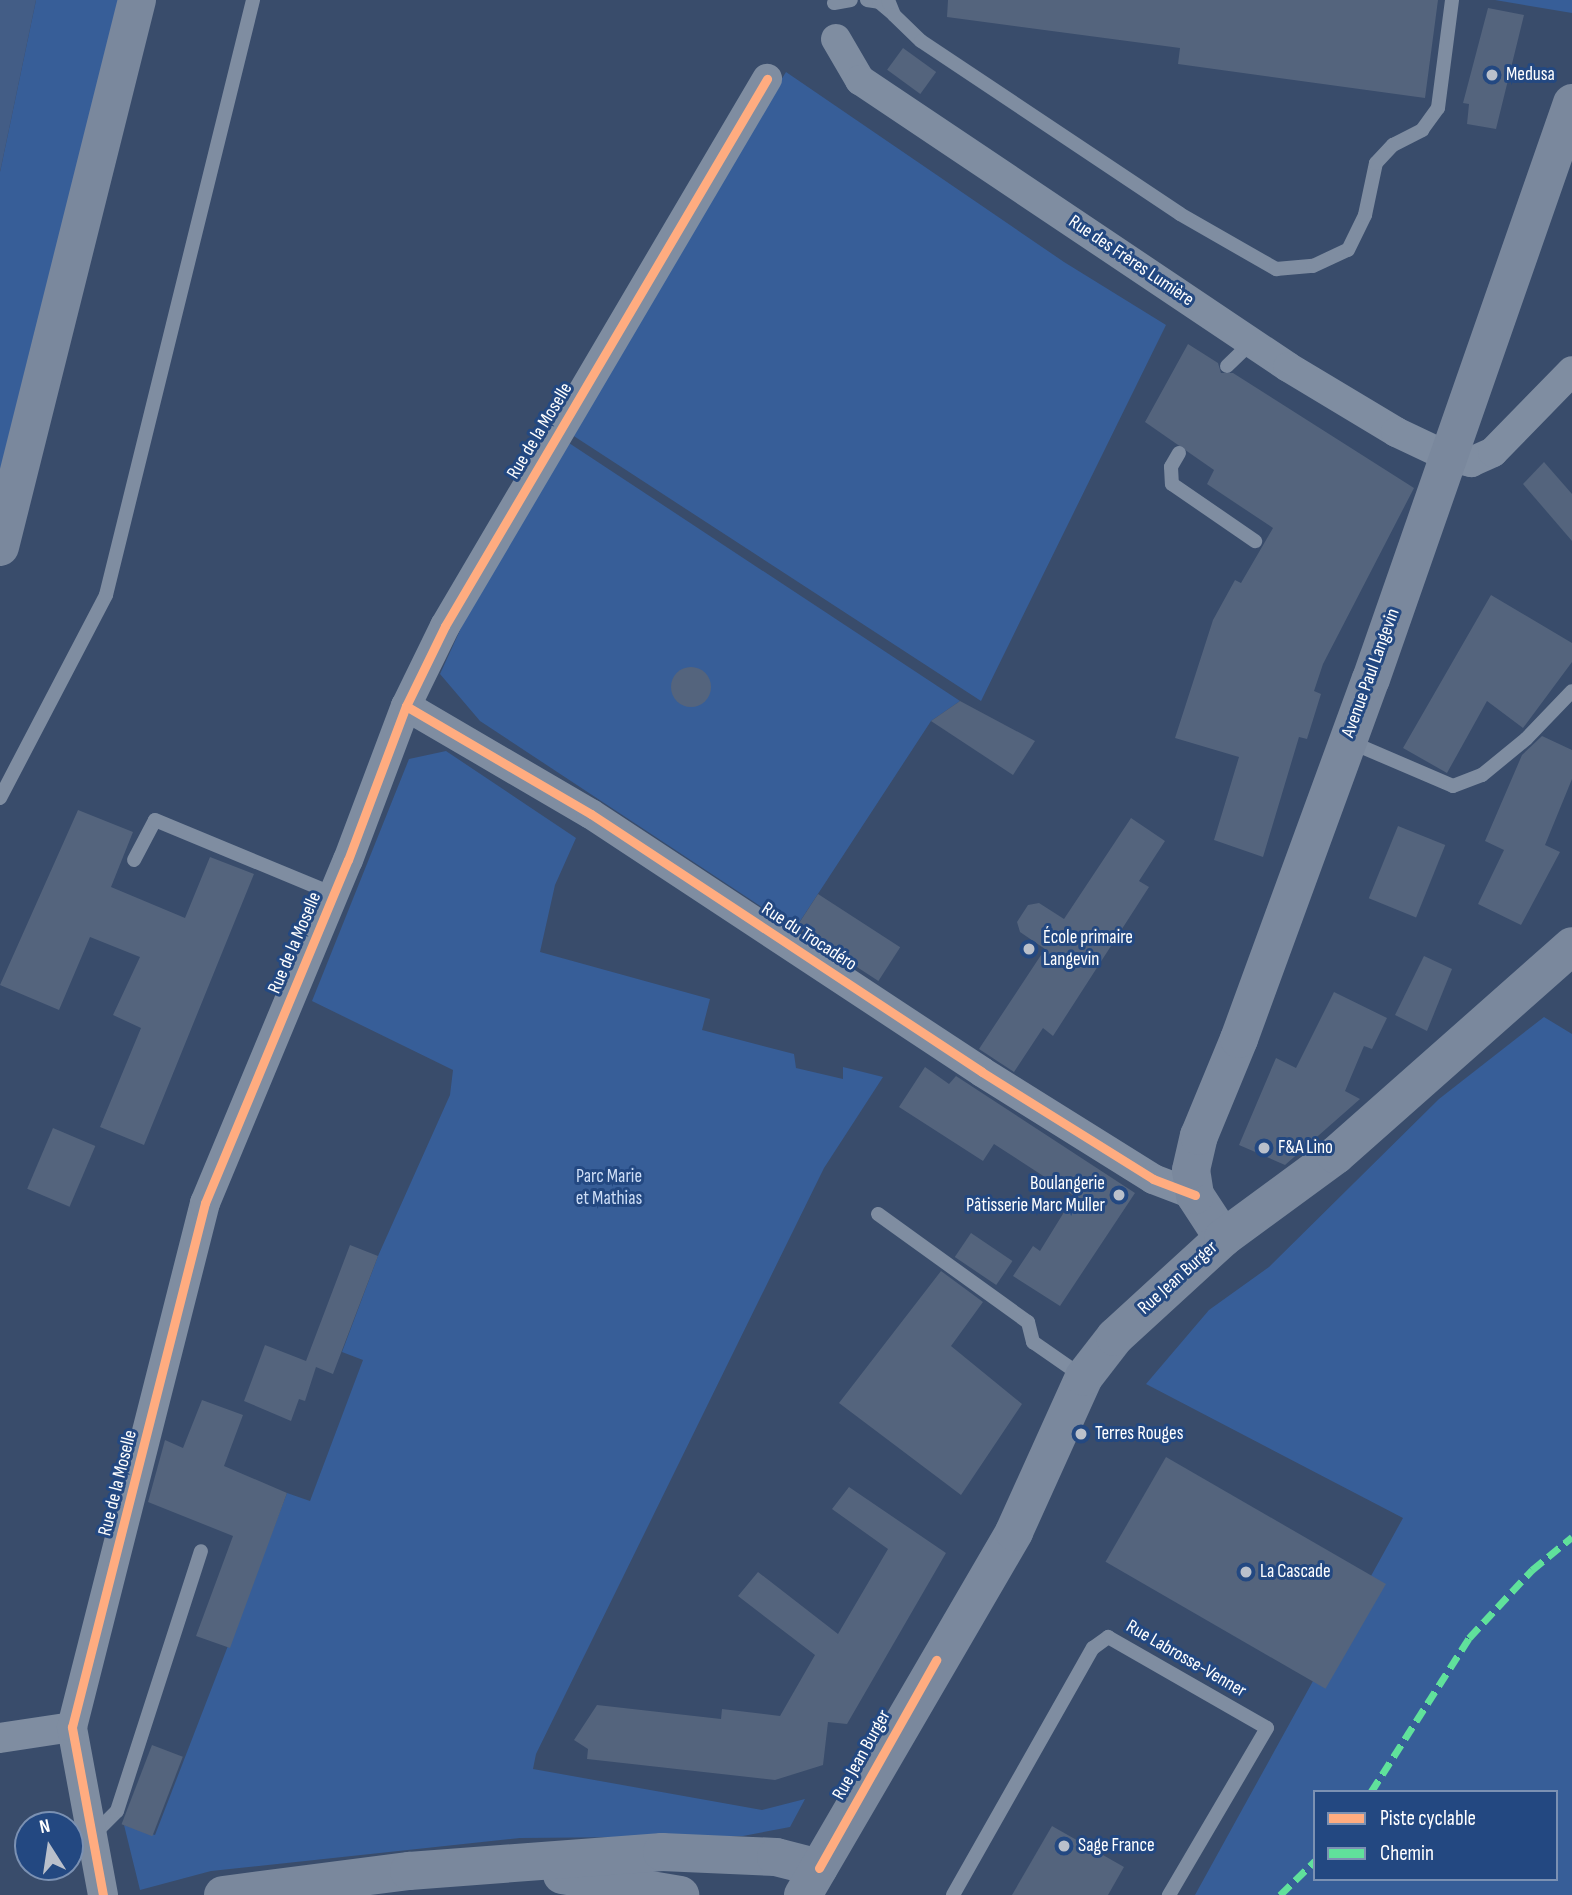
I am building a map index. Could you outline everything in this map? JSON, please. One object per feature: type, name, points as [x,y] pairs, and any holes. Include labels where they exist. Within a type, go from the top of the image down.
[{"type":"main road","points":[[0,547],[137,0]]},
{"type":"main road","name":"Avenue Paul Langevin","points":[[1195,1195],[1191,1170],[1199,1136],[1239,1039],[1347,740],[1572,103]]},
{"type":"main road","name":"Rue Jean Burger","points":[[811,1881],[1014,1532],[1084,1377],[1149,1301],[1223,1238],[1336,1155],[1572,946]]},
{"type":"main road","points":[[1195,1195],[1223,1238]]},
{"type":"main road","points":[[223,1895],[322,1880],[662,1852],[776,1857],[811,1881]]},
{"type":"main road","points":[[497,1866],[680,1895]]},
{"type":"street","name":"Rue des Frères Lumière","points":[[836,39],[860,80],[1252,342],[1396,432],[1449,457]]},
{"type":"street","name":"Rue de la Moselle","points":[[103,1895],[72,1727],[205,1203],[334,894],[406,706],[466,584],[563,429],[767,79]]},
{"type":"street","points":[[1449,457],[1471,462],[1493,452],[1572,371]]},
{"type":"street","name":"Rue du Trocadéro","points":[[406,706],[591,814],[982,1072],[1153,1179],[1195,1195]]},
{"type":"street","points":[[0,1738],[72,1727]]},
{"type":"lane","points":[[0,798],[106,595],[253,0]]},
{"type":"lane","points":[[834,3],[851,0]]},
{"type":"lane","points":[[867,0],[878,2],[921,41],[1137,187],[1244,254],[1276,268],[1313,266],[1348,250],[1365,215],[1376,163],[1393,145],[1422,130],[1438,108],[1451,0]]},
{"type":"lane","points":[[888,0],[894,15]]},
{"type":"lane","points":[[1227,366],[1252,342]]},
{"type":"lane","points":[[1179,453],[1171,467],[1172,484],[1255,541]]},
{"type":"lane","points":[[1347,740],[1452,786],[1482,775],[1527,739],[1572,691]]},
{"type":"lane","points":[[134,860],[155,820],[334,894]]},
{"type":"lane","points":[[878,1214],[1028,1322],[1033,1342],[1084,1377]]},
{"type":"lane","points":[[92,1836],[117,1811],[201,1550]]},
{"type":"lane","name":"Rue Labrosse-Venner","points":[[953,1895],[1093,1648],[1108,1637],[1267,1728],[1169,1895]]},
{"type":"green space","points":[[36,0],[137,0],[0,547],[0,172]]},
{"type":"green space","points":[[1495,0],[1572,0],[1572,13]]},
{"type":"green space","points":[[786,72],[1064,262],[1166,325],[981,701],[563,429]]},
{"type":"green space","points":[[569,443],[960,701],[931,721],[795,929],[480,721],[440,674],[472,604]]},
{"type":"green space","name":"Parc Marie et Mathias","points":[[446,751],[576,838],[555,885],[540,952],[710,999],[702,1030],[794,1054],[796,1068],[843,1079],[843,1067],[883,1077],[824,1168],[536,1754],[533,1769],[762,1810],[805,1799],[790,1827],[743,1836],[520,1838],[211,1871],[140,1890],[124,1825],[155,1835],[287,1493],[310,1501],[363,1360],[342,1352],[378,1256],[450,1095],[453,1070],[312,1001],[409,759]]},
{"type":"green space","points":[[1544,1017],[1572,1034],[1572,1895],[1195,1895],[1403,1518],[1146,1384],[1209,1310],[1269,1267],[1439,1099]]},
{"type":"shaded area","points":[[0,0],[36,0],[0,172]]},
{"type":"building","points":[[948,0],[1438,0],[1425,98],[1178,64],[1180,48],[947,17]]},
{"type":"building","name":"Medusa","points":[[1488,8],[1524,15],[1496,129],[1467,124],[1469,104],[1463,103]]},
{"type":"building","points":[[903,48],[936,72],[920,94],[887,70]]},
{"type":"building","points":[[1188,344],[1218,363],[1221,373],[1233,373],[1414,488],[1323,664],[1314,691],[1321,694],[1307,739],[1299,737],[1263,857],[1214,840],[1239,757],[1175,738],[1213,620],[1235,580],[1241,583],[1273,528],[1207,484],[1214,470],[1145,422]]},
{"type":"building","points":[[1544,462],[1572,494],[1572,541],[1523,484]]},
{"type":"building","points":[[1491,595],[1572,643],[1572,662],[1523,728],[1487,701],[1447,773],[1403,748]]},
{"type":"building","points":[[691,667],[705,673],[711,687],[705,701],[691,707],[677,701],[671,687],[677,673]]},
{"type":"building","points":[[960,701],[1035,741],[1013,775],[931,721]]},
{"type":"building","points":[[1542,736],[1572,750],[1572,779],[1545,845],[1560,852],[1521,925],[1478,904],[1504,850],[1485,841],[1522,755]]},
{"type":"building","points":[[78,810],[133,832],[111,887],[185,918],[210,857],[254,874],[144,1145],[100,1127],[141,1028],[113,1015],[140,957],[90,937],[59,1010],[0,985]]},
{"type":"building","points":[[1131,818],[1165,841],[1139,881],[1149,887],[1053,1036],[1043,1028],[1014,1072],[979,1049],[1045,949],[1020,932],[1017,922],[1028,905],[1039,903],[1064,919]]},
{"type":"building","points":[[1398,826],[1445,845],[1416,917],[1369,898]]},
{"type":"building","points":[[818,894],[900,947],[878,981],[796,928]]},
{"type":"building","points":[[1424,956],[1452,969],[1427,1031],[1395,1015]]},
{"type":"building","points":[[1334,992],[1387,1018],[1372,1049],[1364,1046],[1345,1091],[1360,1099],[1285,1165],[1239,1145],[1276,1058],[1296,1068]]},
{"type":"building","points":[[925,1067],[949,1084],[956,1076],[1135,1193],[1060,1306],[1013,1276],[1033,1246],[1040,1251],[1074,1196],[994,1144],[983,1161],[899,1107]]},
{"type":"building","points":[[53,1128],[95,1146],[70,1207],[27,1189]]},
{"type":"building","points":[[971,1233],[1012,1261],[996,1285],[955,1257]]},
{"type":"building","points":[[350,1245],[378,1256],[333,1374],[316,1367],[305,1401],[299,1399],[291,1421],[244,1401],[265,1345],[306,1361]]},
{"type":"building","points":[[941,1271],[983,1302],[951,1346],[1022,1404],[961,1495],[839,1403]]},
{"type":"building","points":[[202,1400],[243,1415],[224,1466],[287,1493],[230,1648],[196,1636],[233,1536],[148,1502],[165,1440],[183,1448]]},
{"type":"building","name":"La Cascade","points":[[1166,1457],[1386,1584],[1325,1689],[1106,1562]]},
{"type":"building","points":[[849,1487],[946,1553],[847,1724],[828,1722],[823,1765],[775,1780],[587,1759],[588,1749],[574,1740],[597,1705],[721,1719],[722,1709],[780,1716],[815,1655],[738,1596],[758,1572],[838,1634],[888,1549],[832,1509]]},
{"type":"building","points":[[152,1745],[183,1757],[152,1836],[122,1824]]},
{"type":"building","name":"Sage France","points":[[1052,1826],[1124,1867],[1108,1895],[1012,1895]]},
{"type":"marked path","points":[[1372,1790],[1469,1638],[1532,1570],[1572,1537]]},
{"type":"marked path","points":[[1280,1895],[1313,1863]]},
{"type":"cycle path","points":[[103,1895],[72,1727],[205,1203],[348,860],[406,706],[445,626],[767,79]]},
{"type":"cycle path","points":[[406,706],[591,814],[982,1072],[1153,1179],[1195,1195]]},
{"type":"cycle path","points":[[819,1868],[936,1660]]},
{"type":"place","name":"Medusa","points":[[1492,75]]},
{"type":"place","name":"École primaire Langevin","points":[[1029,949]]},
{"type":"place","name":"F&A Lino","points":[[1264,1148]]},
{"type":"place","name":"Boulangerie Pâtisserie Marc Muller","points":[[1119,1195]]},
{"type":"place","name":"Terres Rouges","points":[[1081,1434]]},
{"type":"place","name":"La Cascade","points":[[1246,1572]]},
{"type":"place","name":"Sage France","points":[[1064,1846]]}]
